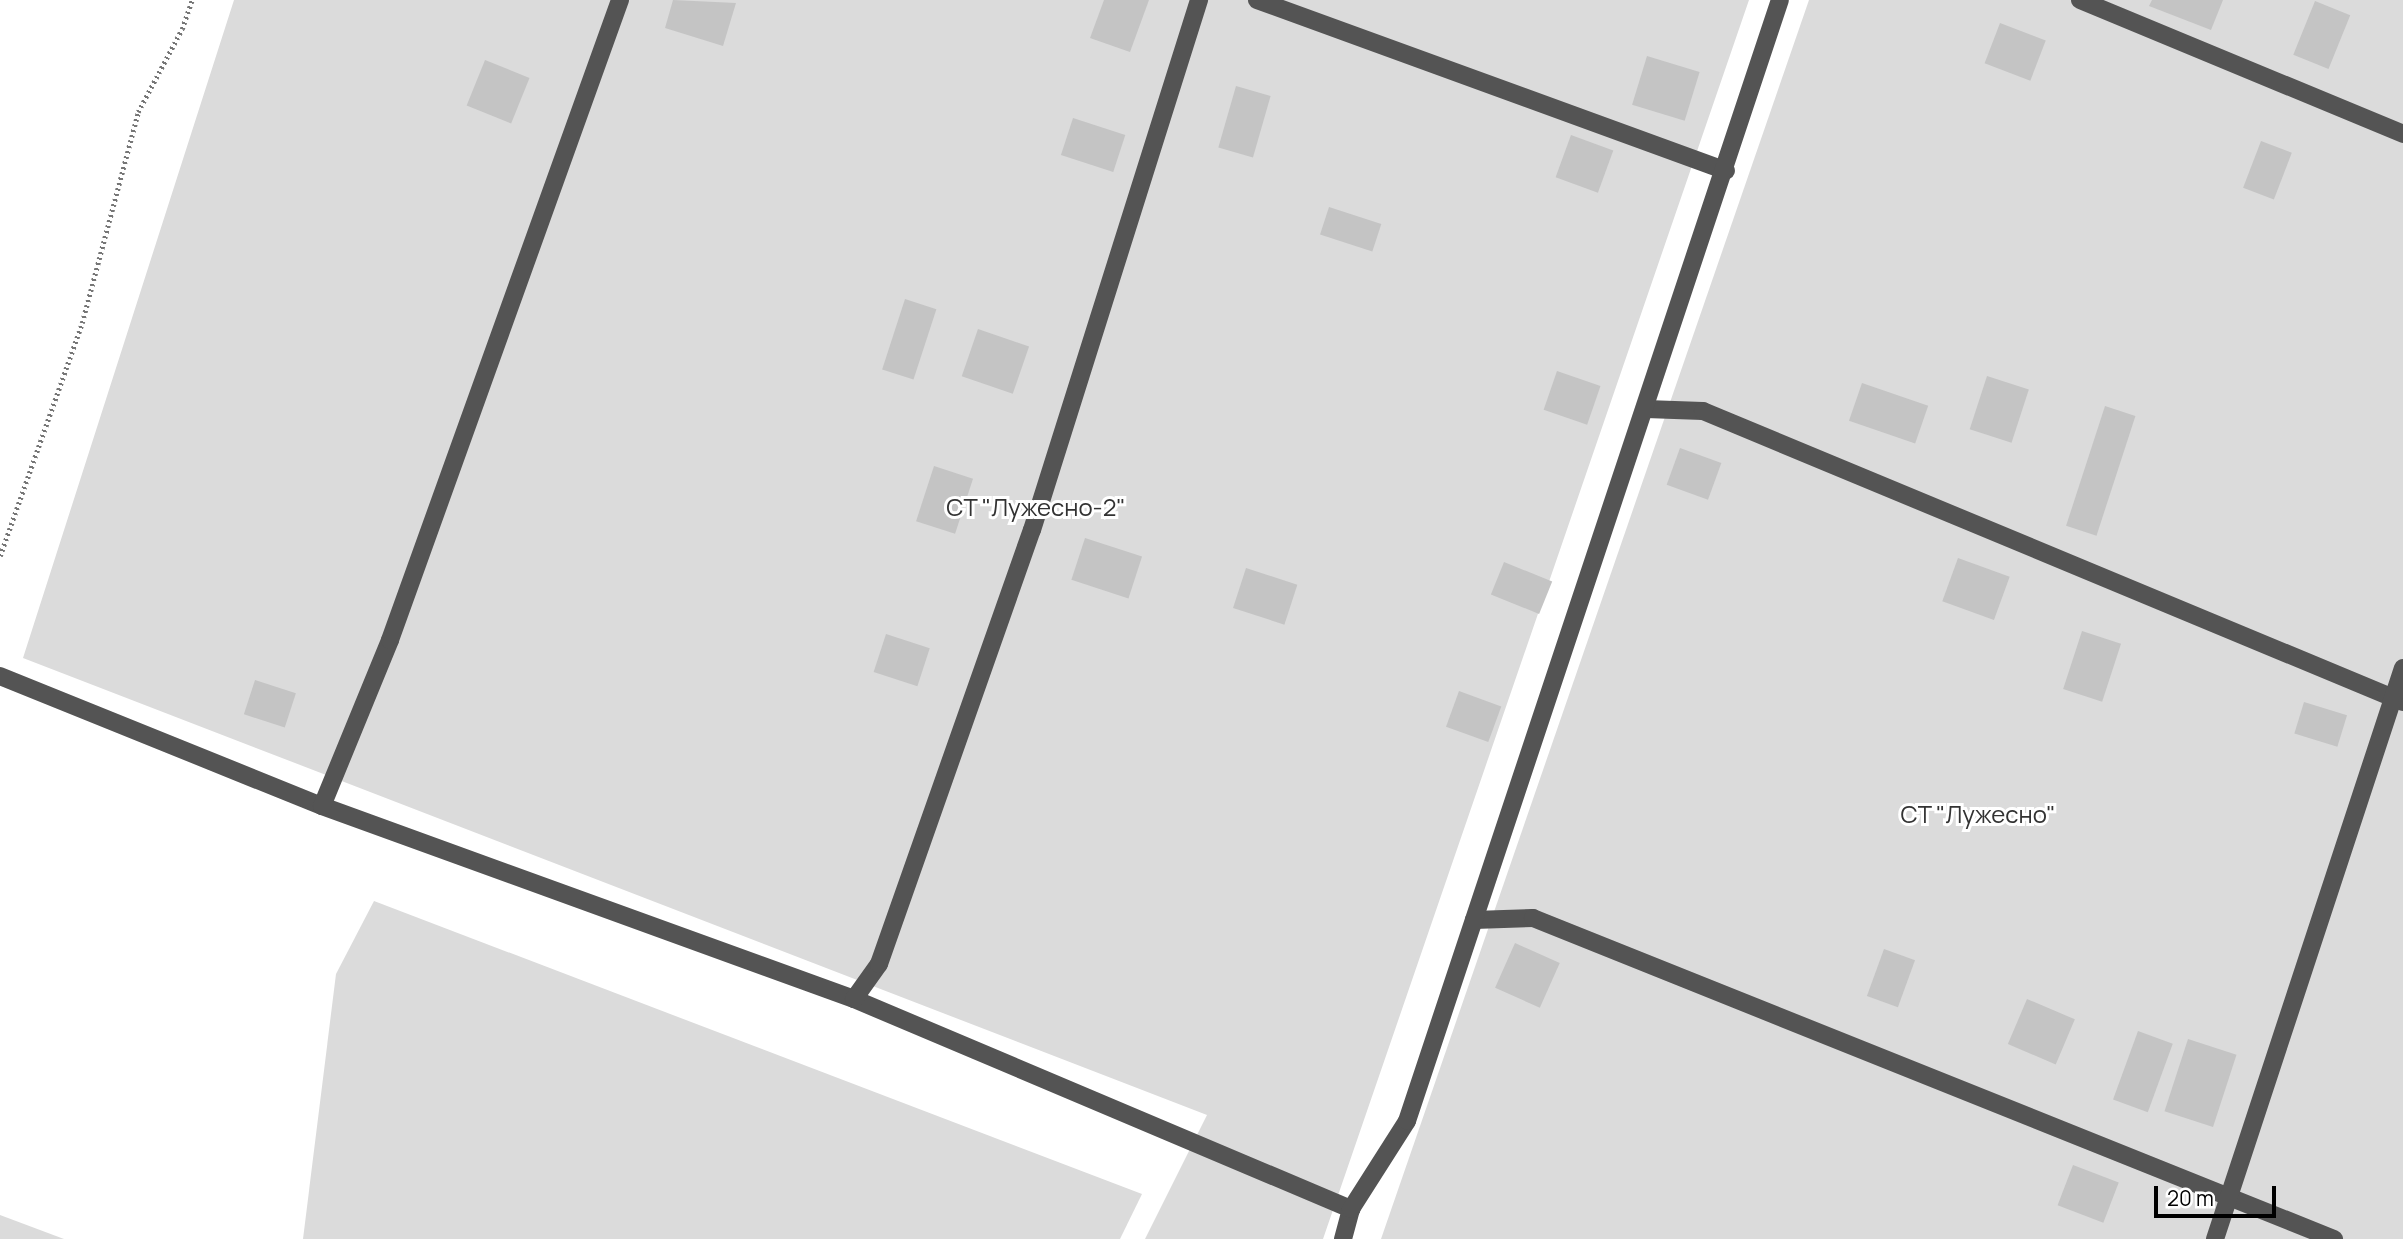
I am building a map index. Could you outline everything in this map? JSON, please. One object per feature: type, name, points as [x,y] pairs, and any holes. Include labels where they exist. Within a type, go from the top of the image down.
[{"type":"lane","points":[[323,806],[390,640],[620,0]]},
{"type":"lane","points":[[854,999],[879,964],[1032,530],[1199,0]]},
{"type":"lane","points":[[1257,0],[1726,171]]},
{"type":"lane","points":[[1343,1239],[1351,1209],[1407,1121],[1726,171],[1780,0]]},
{"type":"lane","points":[[2080,0],[2403,134]]},
{"type":"lane","points":[[1646,409],[1703,411],[2398,700]]},
{"type":"lane","points":[[2215,1239],[2398,700],[2403,668]]},
{"type":"lane","points":[[0,676],[323,806],[854,999],[1351,1209]]},
{"type":"lane","points":[[1475,920],[1533,918],[2334,1239]]},
{"type":"path","points":[[0,556],[82,323],[138,112],[182,29],[192,0]]},
{"type":"green space","name":"СТ \"Лужесно-2\"","points":[[234,0],[1749,0],[1323,1239],[1145,1239],[1207,1115],[23,658]]},
{"type":"green space","name":"СТ \"Лужесно\"","points":[[1809,0],[2403,0],[2403,1239],[1381,1239]]},
{"type":"green space","points":[[374,901],[1142,1194],[1120,1239],[303,1239],[336,974]]},
{"type":"green space","points":[[0,1215],[64,1239],[0,1239]]},
{"type":"building","points":[[673,0],[736,3],[723,46],[665,28]]},
{"type":"building","points":[[1104,0],[1149,0],[1130,52],[1090,38]]},
{"type":"building","points":[[2152,0],[2223,0],[2211,30],[2149,6]]},
{"type":"building","points":[[2315,1],[2350,15],[2329,69],[2293,55]]},
{"type":"building","points":[[2000,23],[2046,41],[2030,81],[1985,63]]},
{"type":"building","points":[[1647,56],[1700,72],[1685,121],[1632,105]]},
{"type":"building","points":[[485,60],[530,78],[511,123],[467,105]]},
{"type":"building","points":[[1236,86],[1271,96],[1253,157],[1218,148]]},
{"type":"building","points":[[1073,118],[1125,135],[1113,172],[1061,155]]},
{"type":"building","points":[[1571,135],[1613,150],[1598,193],[1556,177]]},
{"type":"building","points":[[2261,141],[2292,153],[2274,200],[2243,188]]},
{"type":"building","points":[[1329,207],[1381,224],[1372,252],[1320,235]]},
{"type":"building","points":[[905,299],[936,309],[914,380],[882,369]]},
{"type":"building","points":[[978,329],[1029,347],[1013,394],[962,376]]},
{"type":"building","points":[[1557,371],[1600,386],[1587,425],[1544,410]]},
{"type":"building","points":[[1987,376],[2029,390],[2012,443],[1970,429]]},
{"type":"building","points":[[1862,383],[1928,406],[1915,444],[1849,421]]},
{"type":"building","points":[[2105,406],[2135,416],[2096,536],[2066,526]]},
{"type":"building","points":[[1680,448],[1721,463],[1708,500],[1667,485]]},
{"type":"building","points":[[934,466],[973,479],[955,534],[916,521]]},
{"type":"building","points":[[1085,538],[1142,557],[1128,598],[1071,580]]},
{"type":"building","points":[[1958,558],[2010,577],[1994,620],[1942,601]]},
{"type":"building","points":[[1504,562],[1552,581],[1539,614],[1491,594]]},
{"type":"building","points":[[1246,568],[1297,585],[1284,625],[1233,608]]},
{"type":"building","points":[[2082,631],[2121,644],[2102,702],[2063,689]]},
{"type":"building","points":[[886,634],[930,648],[917,686],[874,672]]},
{"type":"building","points":[[255,680],[296,693],[285,728],[244,714]]},
{"type":"building","points":[[1459,691],[1501,706],[1488,742],[1446,727]]},
{"type":"building","points":[[2304,702],[2347,715],[2337,747],[2294,734]]},
{"type":"building","points":[[1515,943],[1560,963],[1540,1008],[1495,988]]},
{"type":"building","points":[[1884,949],[1915,960],[1898,1007],[1867,996]]},
{"type":"building","points":[[2027,999],[2075,1019],[2056,1064],[2008,1044]]},
{"type":"building","points":[[2138,1031],[2173,1044],[2148,1112],[2113,1100]]},
{"type":"building","points":[[2188,1039],[2237,1055],[2213,1127],[2165,1111]]},
{"type":"building","points":[[2073,1165],[2119,1183],[2103,1223],[2058,1205]]}]
